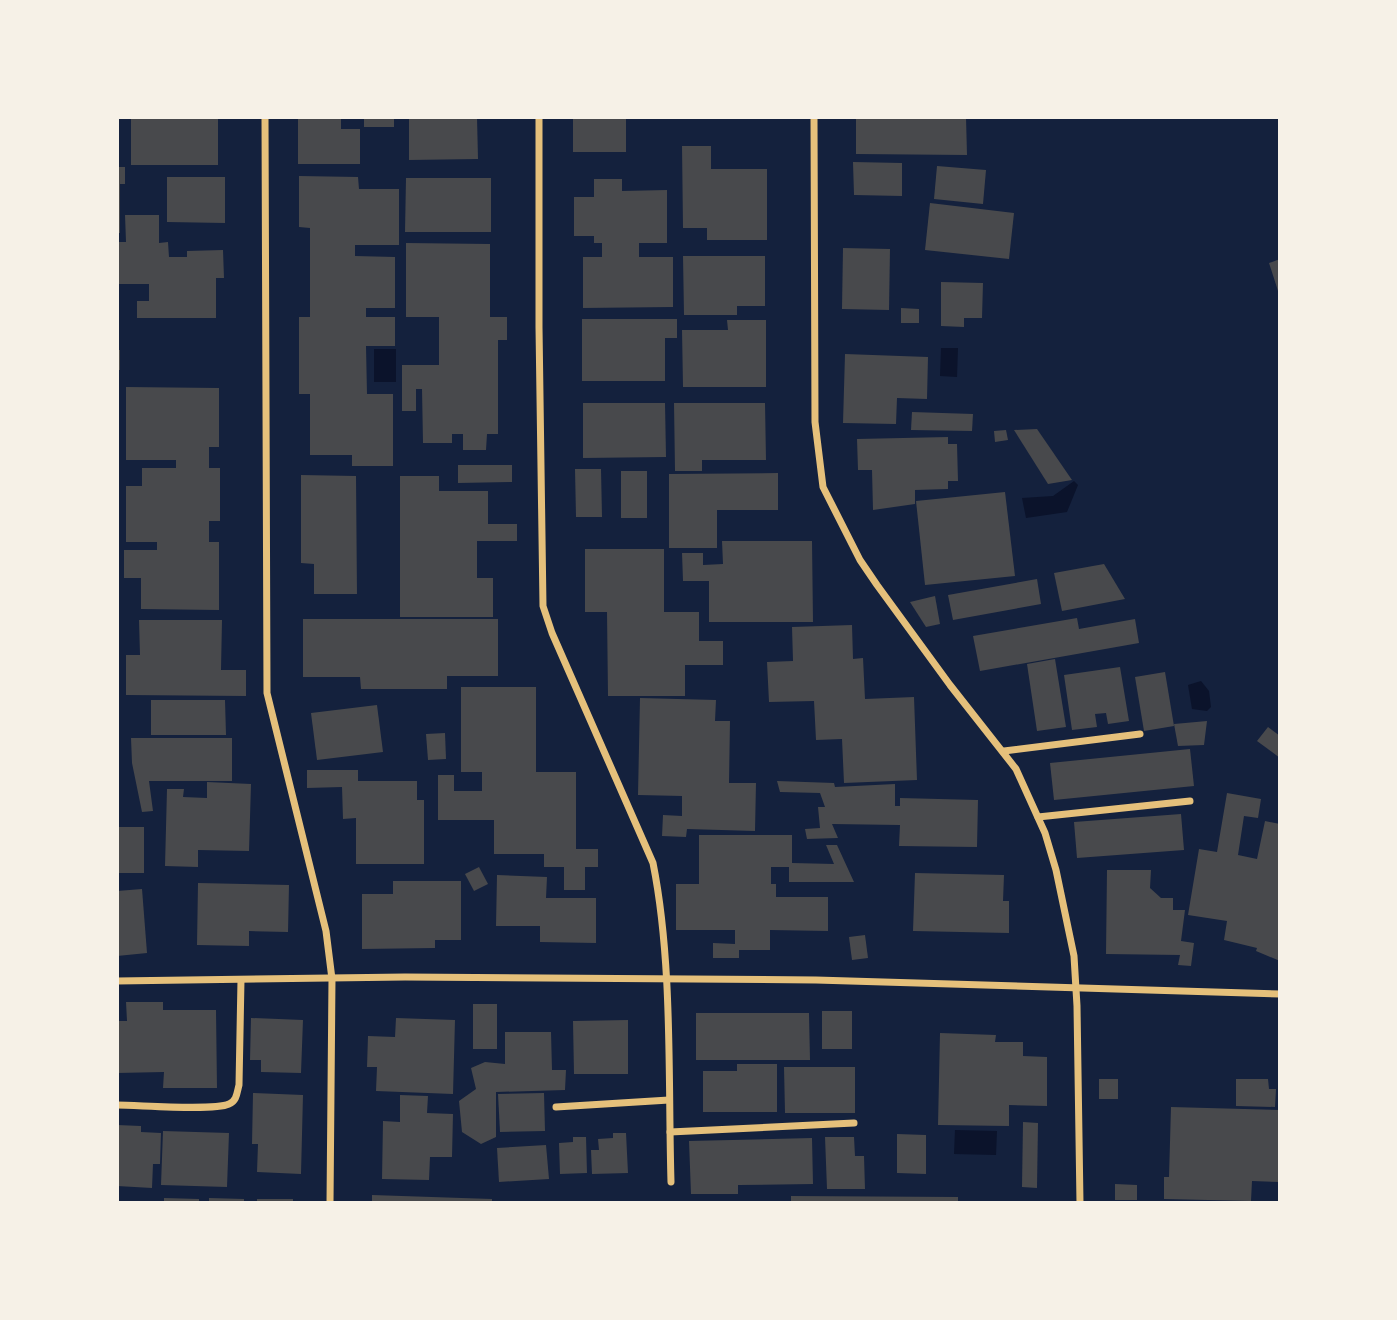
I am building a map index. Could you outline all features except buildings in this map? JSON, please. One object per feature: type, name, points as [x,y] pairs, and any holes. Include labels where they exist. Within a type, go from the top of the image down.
[{"type":"street","points":[[265,117],[267,693],[326,931],[332,979],[330,1203]]},
{"type":"street","points":[[539,117],[539,327],[544,606],[552,634],[653,863],[666,979],[671,1182]]},
{"type":"street","points":[[814,117],[815,422],[823,487],[860,560],[950,685],[1004,751],[1038,817],[1056,870],[1071,936],[1076,988],[1080,1203]]},
{"type":"street","points":[[1004,751],[1140,734]]},
{"type":"street","points":[[1038,817],[1190,801]]},
{"type":"street","points":[[117,981],[405,977],[816,980],[1280,994]]},
{"type":"street","points":[[117,1105],[215,1106],[236,1099],[239,1085],[241,980]]},
{"type":"street","points":[[556,1107],[669,1100]]},
{"type":"street","points":[[670,1132],[854,1123]]},
{"type":"water","points":[[941,348],[958,348],[957,377],[940,376]]},
{"type":"water","points":[[374,349],[396,349],[396,382],[374,382]]},
{"type":"water","points":[[1074,481],[1078,485],[1067,512],[1026,518],[1022,498],[1053,496]]},
{"type":"water","points":[[1201,681],[1209,691],[1211,707],[1207,711],[1192,709],[1188,685]]},
{"type":"water","points":[[955,1130],[997,1131],[996,1155],[954,1154]]}]
